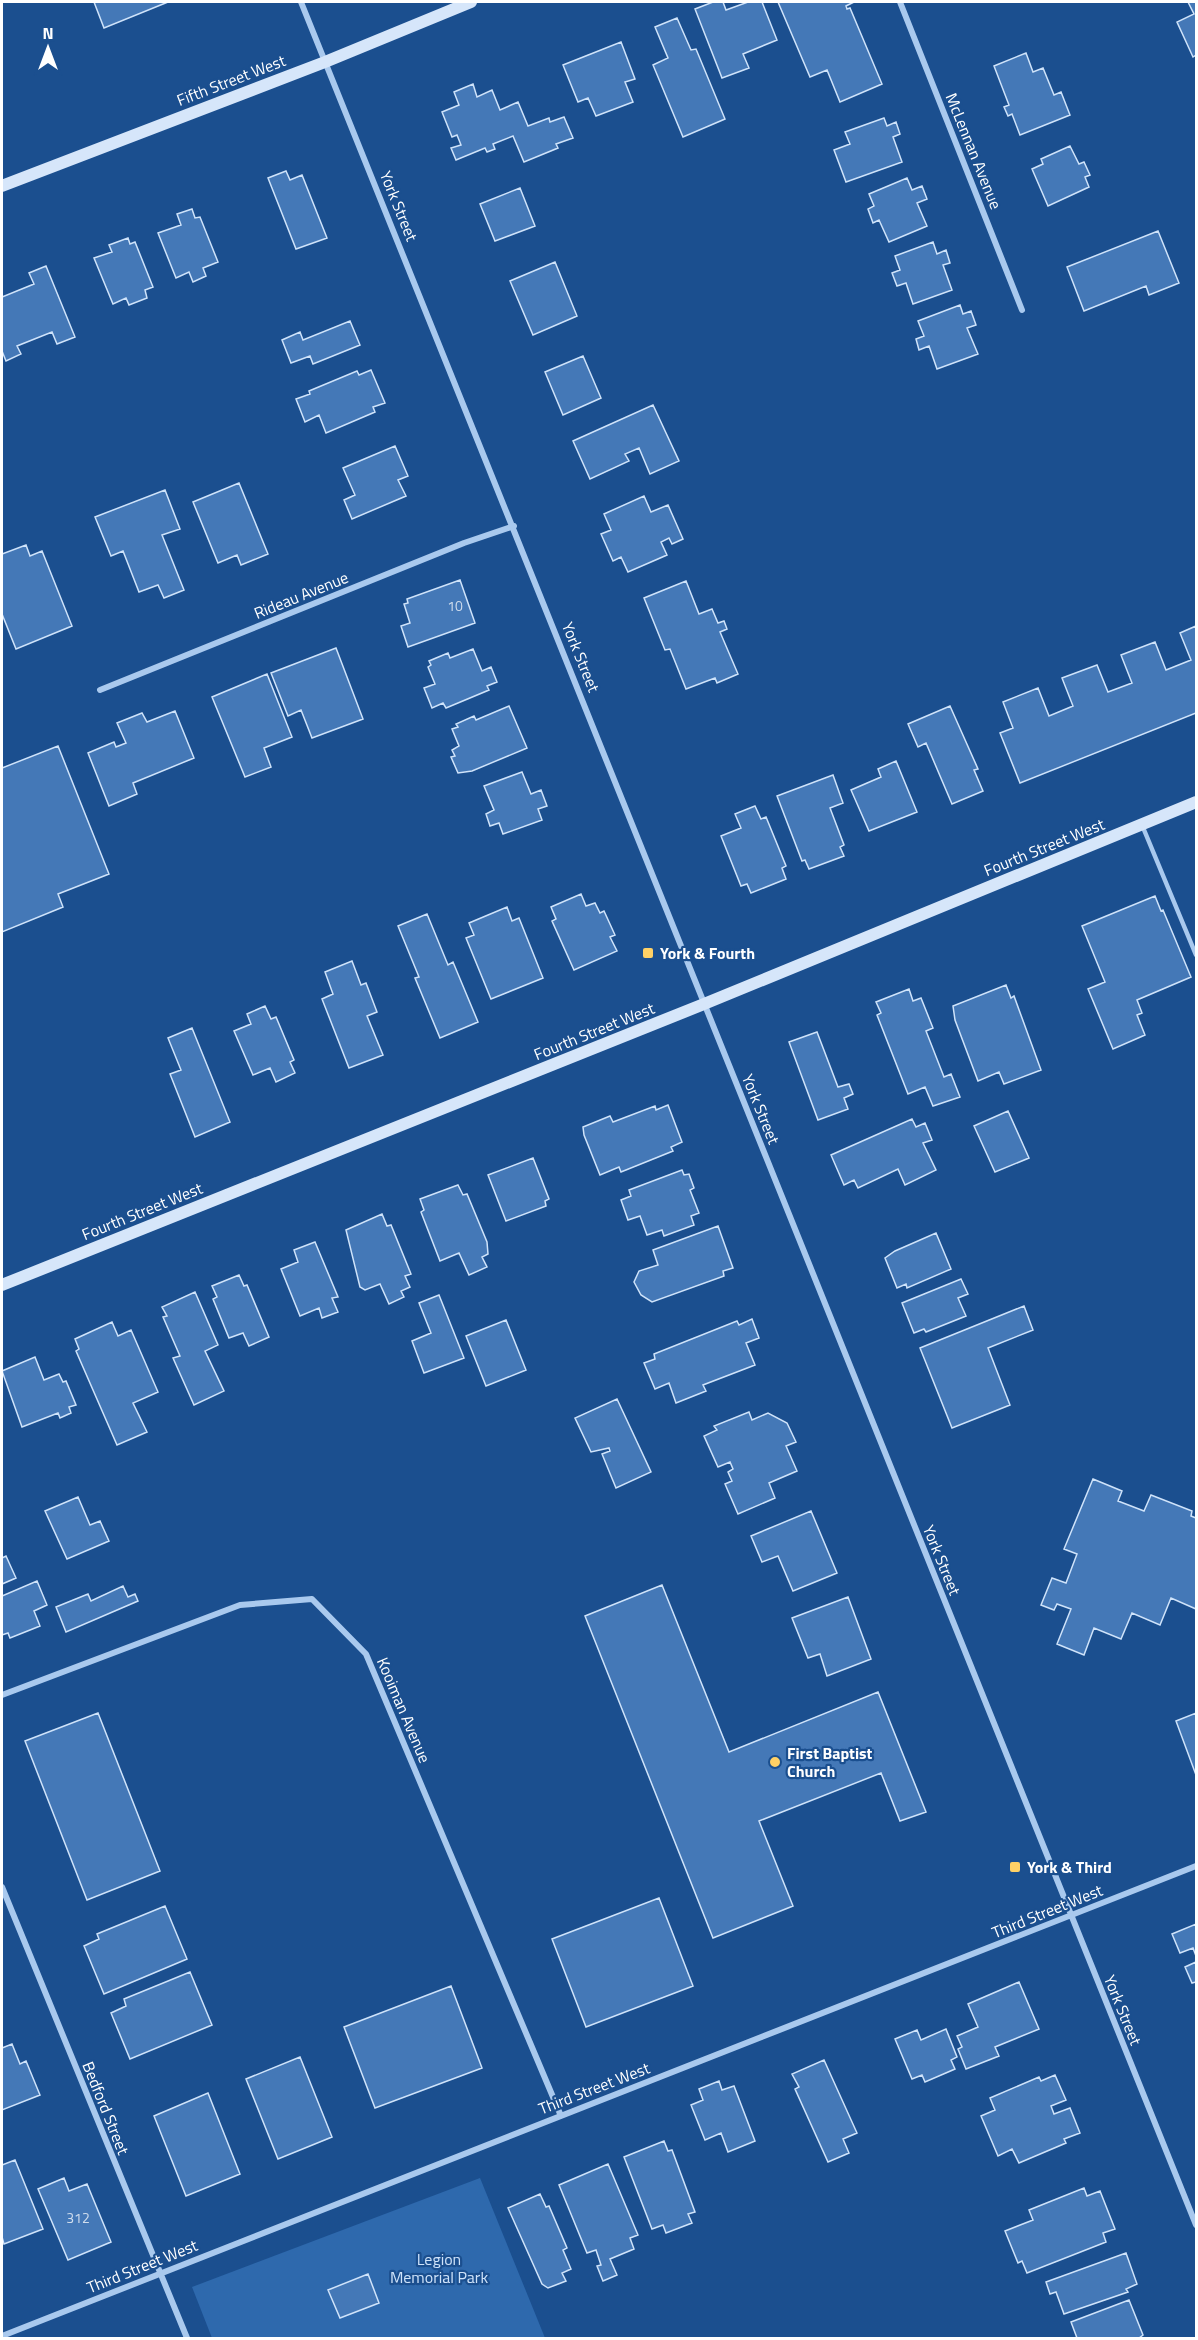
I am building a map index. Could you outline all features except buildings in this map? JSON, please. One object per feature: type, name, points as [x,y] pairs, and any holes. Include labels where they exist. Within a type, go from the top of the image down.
[{"type":"street","name":"York Street","points":[[301,2],[1197,2225]]},
{"type":"street","name":"Fifth Street West","points":[[2,186],[325,62],[471,2]]},
{"type":"street","name":"McLennan Avenue","points":[[900,2],[1022,310]]},
{"type":"street","name":"Rideau Avenue","points":[[100,690],[453,548],[514,526]]},
{"type":"street","name":"Fourth Street West","points":[[2,1284],[704,1004],[1197,802]]},
{"type":"street","name":"Kooiman Avenue","points":[[2,1695],[240,1605],[312,1599],[366,1654],[561,2116]]},
{"type":"street","name":"Third Street West","points":[[2,2336],[1197,1866]]},
{"type":"street","name":"Bedford Street","points":[[2,1887],[187,2338]]},
{"type":"lane","points":[[1143,825],[1197,955]]},
{"type":"green space","name":"Legion Memorial Park","points":[[480,2178],[545,2338],[212,2338],[192,2287]]},
{"type":"place","name":"York & Fourth","points":[[648,953]]},
{"type":"place","name":"First Baptist Church","points":[[775,1762]]},
{"type":"place","name":"York & Third","points":[[1015,1867]]}]
